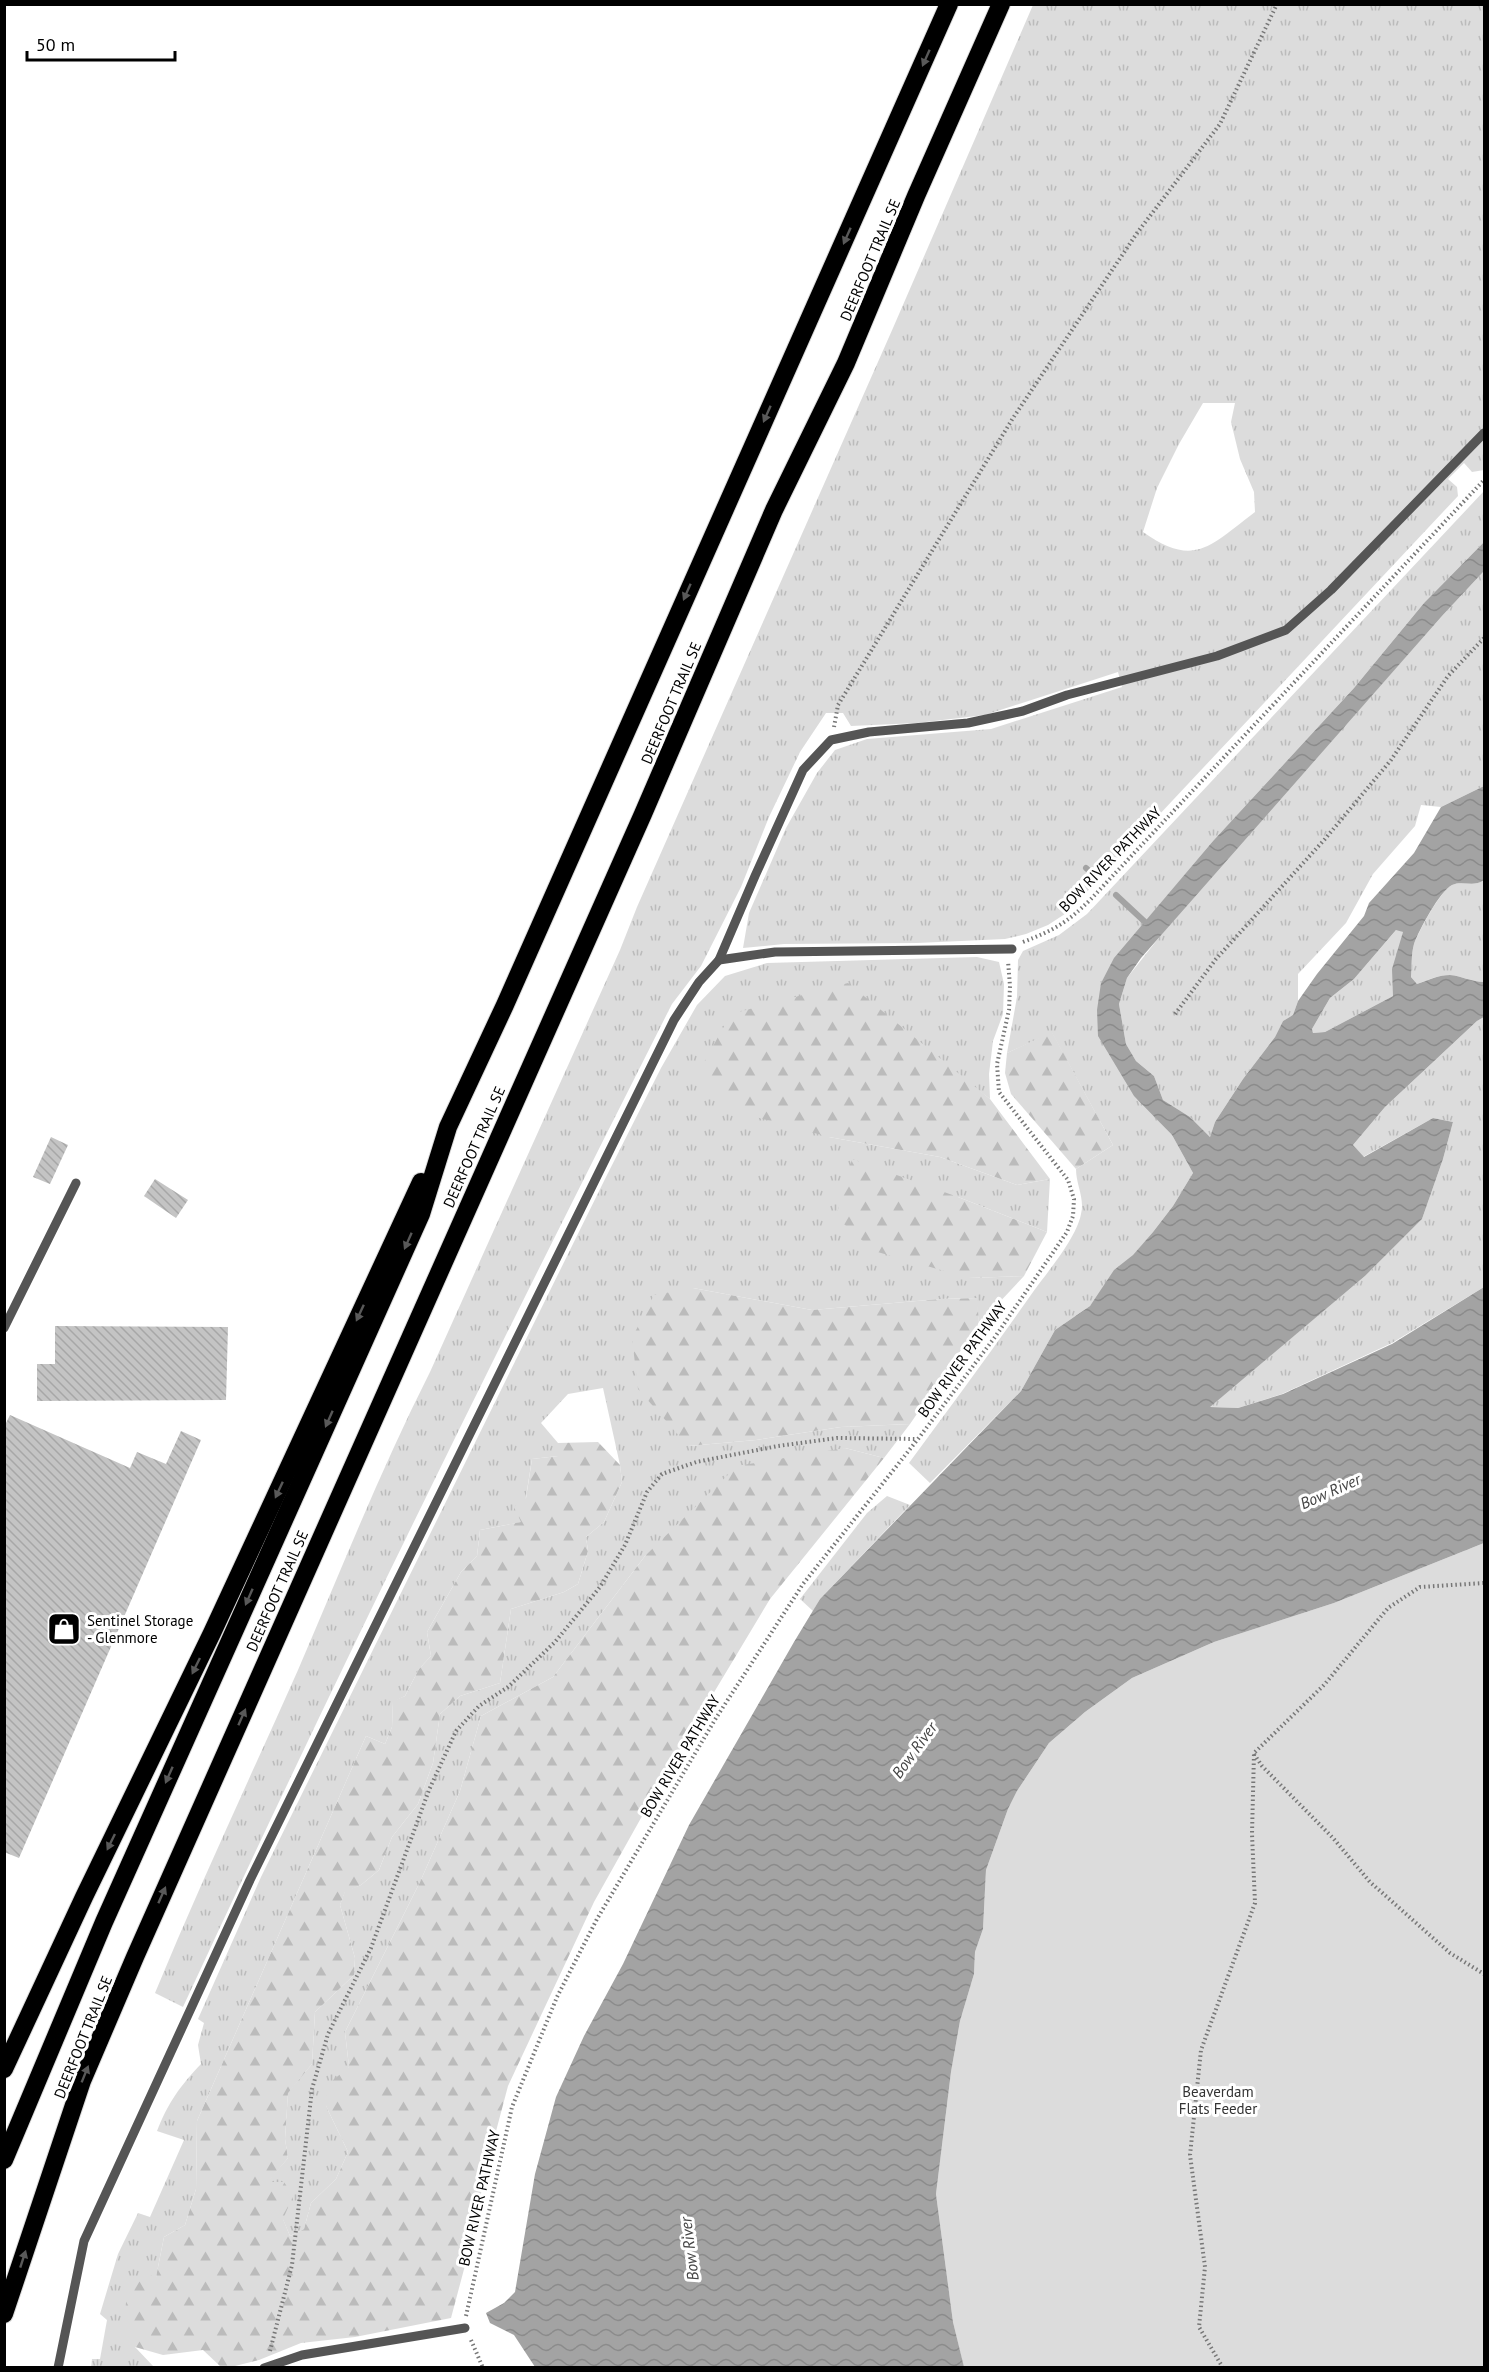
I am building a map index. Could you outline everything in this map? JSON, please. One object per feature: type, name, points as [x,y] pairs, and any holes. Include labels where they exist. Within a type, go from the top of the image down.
[{"type":"highway","name":"DEERFOOT TRAIL SE","points":[[4,2160],[104,1922],[421,1214],[448,1127],[505,1005],[949,4]]},
{"type":"highway","name":"DEERFOOT TRAIL SE","points":[[4,2314],[82,2080],[643,814],[774,510],[846,363],[1001,4]]},
{"type":"highway","points":[[4,2069],[84,1897],[213,1633],[448,1127]]},
{"type":"lane","points":[[58,2367],[84,2241],[250,1880],[475,1419],[674,1020],[699,982],[719,960],[754,876],[804,770],[831,740],[869,732],[968,723],[1023,711],[1067,695],[1217,656],[1286,630],[1331,590],[1485,433]]},
{"type":"lane","points":[[719,960],[775,952],[1012,949]]},
{"type":"lane","points":[[4,1328],[76,1184]]},
{"type":"lane","points":[[265,2367],[302,2355],[465,2328]]},
{"type":"path","points":[[831,740],[838,705],[1013,418],[1137,233],[1220,124],[1277,4]]},
{"type":"path","name":"BOW RIVER PATHWAY","points":[[465,2328],[466,2311],[512,2107],[557,1997],[597,1919],[716,1718],[803,1584],[918,1439],[995,1337],[1067,1232],[1073,1216],[1074,1199],[1068,1180],[999,1092],[997,1064],[1009,1010],[1008,958],[1012,949],[1070,919],[1485,480]]},
{"type":"path","points":[[1176,1014],[1216,959],[1325,839],[1391,760],[1448,676],[1485,638]]},
{"type":"path","points":[[265,2367],[292,2265],[306,2126],[312,2090],[328,2034],[371,1948],[429,1790],[456,1731],[479,1706],[508,1687],[555,1642],[600,1587],[625,1545],[647,1492],[662,1474],[696,1462],[837,1437],[918,1439]]},
{"type":"path","points":[[1223,2367],[1199,2327],[1205,2267],[1190,2155],[1201,2050],[1255,1903],[1252,1834],[1254,1753],[1324,1685],[1388,1608],[1420,1587],[1485,1583]]},
{"type":"path","points":[[1254,1753],[1270,1775],[1333,1838],[1370,1882],[1450,1953],[1485,1974]]},
{"type":"path","points":[[465,2328],[483,2367]]},
{"type":"green space","points":[[1033,5],[1484,5],[1484,470],[1472,472],[1464,463],[1448,479],[1457,487],[1458,496],[1068,912],[1048,925],[1026,934],[1005,939],[917,943],[784,944],[743,948],[749,913],[786,828],[817,773],[835,750],[867,739],[991,729],[1122,687],[1118,672],[985,715],[917,723],[851,726],[843,713],[826,713],[800,752],[769,817],[741,887],[701,966],[672,1004],[485,1378],[362,1629],[183,2007],[155,1993],[172,1952],[298,1670],[378,1483],[620,950]],"holes":[[[1203,403],[1235,403],[1231,422],[1240,459],[1254,492],[1255,512],[1214,543],[1190,551],[1161,543],[1143,532],[1157,488]]]},
{"type":"green space","points":[[1484,491],[1484,542],[1424,603],[1354,688],[1213,841],[1115,958],[1101,983],[1155,1117],[1172,1135],[1193,1173],[1173,1206],[1153,1232],[1090,1306],[1055,1330],[1021,1391],[930,1483],[909,1463],[1074,1234],[1082,1208],[1076,1169],[1113,1145],[1052,1033],[1007,1053],[1017,997],[1018,960],[1023,951],[1059,935],[1087,914]]},
{"type":"green space","points":[[1484,571],[1484,786],[1441,807],[1421,805],[1415,826],[1373,874],[1346,923],[1298,974],[1298,1001],[1293,1015],[1283,1021],[1275,1037],[1243,1079],[1215,1122],[1210,1137],[1190,1117],[1163,1100],[1154,1076],[1136,1061],[1126,1044],[1119,1004],[1127,978],[1176,916]]},
{"type":"green space","points":[[1484,880],[1484,982],[1450,975],[1417,984],[1411,977],[1413,948],[1420,930],[1436,903],[1452,885]]},
{"type":"green space","points":[[1397,929],[1403,932],[1393,996],[1325,1032],[1313,1033],[1312,1029],[1330,998],[1354,979]]},
{"type":"green space","points":[[977,957],[999,962],[1004,984],[1003,1014],[993,1041],[989,1074],[990,1099],[949,1068],[829,1137],[940,1157],[1017,1185],[1050,1179],[1047,1232],[958,1197],[969,1278],[1024,1276],[979,1324],[976,1298],[812,1310],[693,1288],[688,1446],[756,1440],[841,1427],[910,1424],[884,1458],[845,1448],[645,1556],[553,1677],[481,1716],[460,1791],[420,1882],[345,2032],[349,2067],[326,2106],[348,2152],[336,2179],[311,2203],[304,2229],[290,2236],[267,2182],[288,2158],[285,2139],[288,2092],[312,2064],[315,2012],[354,1975],[355,1958],[340,1905],[345,1891],[361,1885],[379,1870],[392,1837],[418,1804],[433,1763],[440,1714],[460,1696],[500,1683],[511,1609],[564,1592],[578,1584],[588,1551],[586,1537],[604,1522],[622,1482],[603,1388],[568,1394],[541,1423],[558,1443],[558,1456],[532,1459],[522,1522],[480,1530],[477,1556],[461,1572],[427,1632],[431,1656],[419,1669],[405,1696],[393,1702],[392,1727],[385,1744],[366,1736],[197,2121],[196,2189],[185,2225],[164,2237],[156,2277],[135,2347],[154,2367],[91,2368],[92,2359],[100,2359],[107,2320],[100,2314],[118,2254],[138,2213],[150,2217],[184,2140],[157,2131],[175,2095],[201,2064],[198,2045],[204,2023],[198,2019],[261,1877],[605,1179],[661,1068],[697,1005],[725,976],[767,963]]},
{"type":"green space","points":[[848,983],[990,1099],[1050,1179],[1017,1185],[940,1157],[829,1137],[752,1116],[699,1071],[731,1014]]},
{"type":"green space","points":[[1484,1017],[1484,1287],[1392,1343],[1282,1394],[1238,1408],[1209,1407],[1365,1276],[1422,1219],[1453,1122],[1433,1118],[1363,1157],[1353,1145],[1385,1107]]},
{"type":"green space","points":[[1052,1032],[1113,1145],[1076,1169],[1011,1094],[1005,1073],[1007,1053]]},
{"type":"green space","points":[[852,1159],[1047,1232],[1024,1276],[969,1278],[874,1251],[836,1217]]},
{"type":"green space","points":[[693,1288],[812,1310],[977,1298],[979,1324],[910,1424],[841,1427],[756,1440],[688,1446],[638,1389],[632,1338],[654,1295]]},
{"type":"green space","points":[[598,1442],[620,1465],[622,1482],[604,1522],[586,1537],[588,1551],[578,1584],[564,1592],[511,1609],[500,1683],[460,1696],[440,1714],[433,1763],[418,1804],[392,1837],[379,1870],[361,1885],[345,1892],[340,1905],[355,1958],[354,1975],[315,2012],[312,2064],[288,2093],[285,2139],[288,2158],[268,2182],[284,2182],[293,2196],[283,2219],[290,2236],[304,2229],[311,2203],[336,2179],[348,2152],[326,2106],[327,2085],[349,2067],[345,2032],[420,1882],[460,1791],[481,1716],[553,1677],[645,1556],[737,1466],[845,1448],[884,1458],[770,1599],[674,1759],[594,1902],[508,2086],[451,2318],[355,2337],[301,2343],[259,2360],[231,2367],[221,2367],[203,2350],[163,2355],[135,2347],[124,2326],[128,2279],[145,2274],[156,2277],[164,2237],[185,2225],[196,2189],[197,2121],[366,1736],[385,1744],[392,1727],[393,1701],[405,1696],[419,1669],[431,1656],[427,1632],[461,1572],[477,1556],[480,1530],[521,1522],[514,1507],[526,1498],[532,1459],[558,1456],[558,1443]]},
{"type":"green space","points":[[887,1496],[910,1505],[820,1599],[813,1611],[800,1599],[867,1513]]},
{"type":"green space","name":"Beaverdam Flats Feeder","points":[[1484,1543],[1484,2367],[964,2368],[953,2322],[936,2194],[951,2072],[960,2021],[974,1974],[975,1952],[983,1929],[986,1870],[1008,1809],[1017,1791],[1049,1743],[1085,1712],[1132,1678],[1214,1642],[1334,1603]]},
{"type":"water","name":"Bow River","points":[[1484,542],[1484,571],[1141,958],[1127,978],[1119,1004],[1126,1044],[1136,1061],[1154,1076],[1163,1100],[1190,1117],[1210,1137],[1215,1122],[1243,1079],[1275,1037],[1283,1021],[1293,1015],[1298,1001],[1364,916],[1369,903],[1414,853],[1441,807],[1484,786],[1484,880],[1452,885],[1442,895],[1425,921],[1414,944],[1411,977],[1417,984],[1450,975],[1484,982],[1484,1017],[1385,1107],[1353,1145],[1364,1157],[1433,1118],[1453,1122],[1422,1219],[1365,1276],[1210,1407],[1238,1408],[1283,1394],[1392,1344],[1484,1287],[1484,1543],[1334,1603],[1214,1642],[1132,1678],[1085,1712],[1049,1743],[1017,1791],[1008,1809],[986,1870],[983,1929],[975,1952],[974,1974],[960,2021],[951,2072],[936,2194],[953,2322],[964,2367],[535,2367],[514,2335],[490,2323],[486,2313],[504,2303],[515,2292],[535,2174],[556,2097],[689,1825],[820,1599],[1021,1391],[1055,1330],[1090,1306],[1114,1270],[1133,1255],[1153,1232],[1173,1206],[1193,1173],[1172,1135],[1134,1096],[1098,1036],[1097,1010],[1101,983],[1114,958],[1213,841],[1354,688],[1424,603]],"holes":[[[1396,930],[1403,932],[1392,969],[1393,996],[1325,1032],[1313,1033],[1312,1029],[1330,998],[1354,979]]]},
{"type":"building","points":[[51,1137],[68,1145],[50,1184],[33,1177]]},
{"type":"building","points":[[155,1179],[188,1200],[176,1218],[144,1196]]},
{"type":"building","points":[[55,1326],[228,1327],[226,1400],[37,1401],[37,1364],[55,1364]]},
{"type":"building","points":[[10,1415],[130,1468],[137,1452],[166,1464],[181,1431],[201,1440],[19,1858],[4,1852],[4,1427]]},
{"type":"waterway","points":[[1086,868],[1094,875]]},
{"type":"waterway","points":[[1116,895],[1145,922]]},
{"type":"place","name":"Sentinel Storage - Glenmore","points":[[64,1629]]}]
